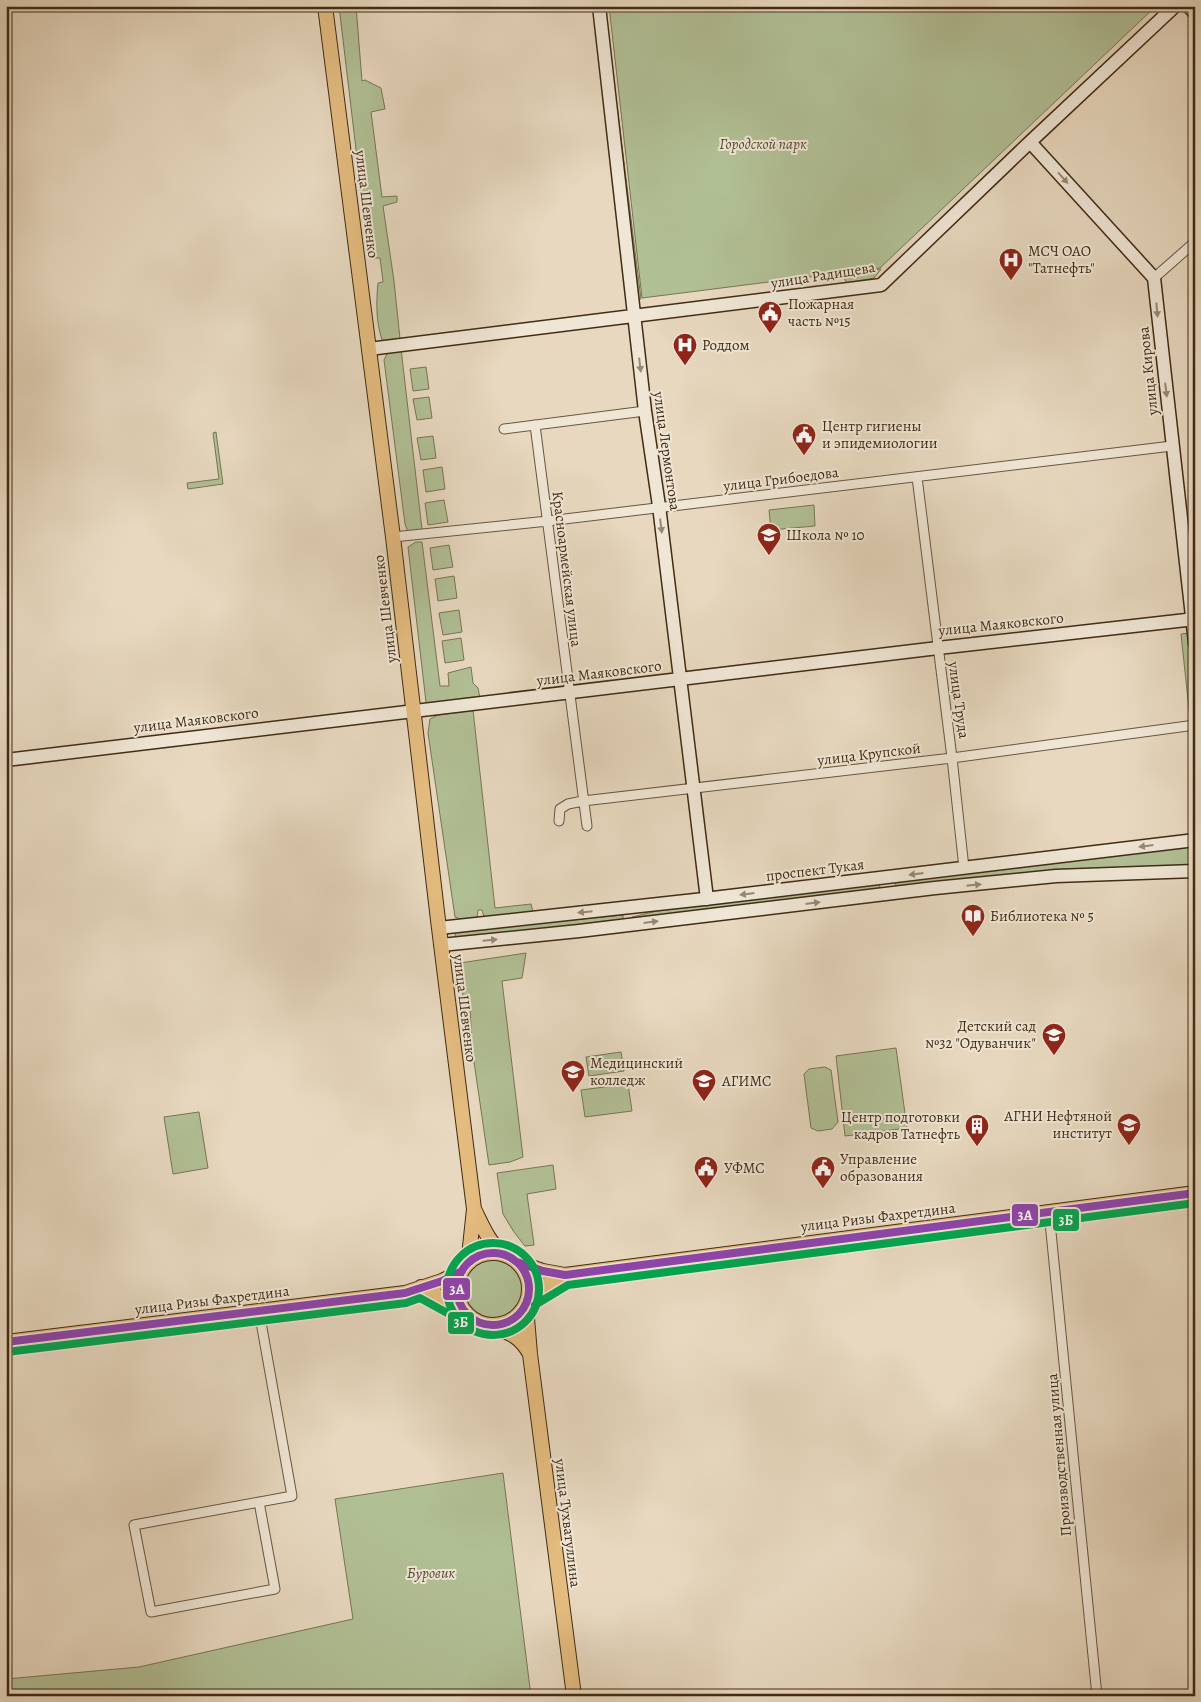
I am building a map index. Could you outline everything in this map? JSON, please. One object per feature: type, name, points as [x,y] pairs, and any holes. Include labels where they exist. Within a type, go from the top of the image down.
[{"type":"main road","name":"улица Шевченко","points":[[325,6],[393,537],[474,1209]]},
{"type":"main road","name":"улица Ризы Фахретдина","points":[[565,1275],[1195,1193]]},
{"type":"main road","points":[[474,1209],[488,1237],[498,1250],[517,1262],[543,1271],[565,1275]]},
{"type":"main road","points":[[463,1310],[458,1301],[458,1280],[469,1256],[474,1209]]},
{"type":"main road","points":[[464,1268],[473,1259],[483,1254],[504,1254]]},
{"type":"main road","points":[[517,1262],[528,1278],[527,1301]]},
{"type":"main road","name":"улица Ризы Фахретдина","points":[[6,1342],[404,1294],[442,1281],[464,1268]]},
{"type":"main road","points":[[491,1326],[500,1325],[515,1319],[527,1301],[547,1284],[565,1275]]},
{"type":"main road","points":[[421,1287],[463,1310],[475,1321],[517,1337],[524,1343],[530,1354]]},
{"type":"main road","name":"улица Тухватуллина","points":[[527,1301],[530,1354],[574,1696]]},
{"type":"street","name":"улица Лермонтова","points":[[599,6],[645,411],[659,506],[707,899]]},
{"type":"street","name":"улица Радищева","points":[[369,349],[881,285],[1175,6]]},
{"type":"street","points":[[1188,6],[1195,13]]},
{"type":"street","points":[[1030,142],[1154,278],[1195,242]]},
{"type":"street","name":"улица Кирова","points":[[1154,278],[1172,446],[1194,620],[1195,644]]},
{"type":"street","points":[[504,429],[645,411]]},
{"type":"street","name":"Красноармейская улица","points":[[535,425],[587,826]]},
{"type":"street","name":"улица Грибоедова","points":[[393,537],[548,521],[659,506],[1172,446]]},
{"type":"street","name":"улица Труда","points":[[917,477],[964,868]]},
{"type":"street","name":"улица Маяковского","points":[[6,760],[938,648],[1194,620]]},
{"type":"street","name":"улица Крупской","points":[[559,821],[560,809],[563,806],[583,801],[952,758],[1195,725]]},
{"type":"street","name":"проспект Тукая","points":[[439,928],[707,899],[1195,840]]},
{"type":"street","points":[[441,945],[1056,876],[1195,871]]},
{"type":"street","points":[[882,878],[884,895]]},
{"type":"street","points":[[626,908],[629,924]]},
{"type":"street","name":"Производственная улица","points":[[1049,1212],[1096,1696]]},
{"type":"street","points":[[258,1311],[292,1496],[259,1502],[134,1525],[151,1612],[275,1589],[259,1502]]},
{"type":"green space","points":[[339,6],[356,6],[362,81],[365,80],[381,88],[385,109],[371,112],[382,197],[397,196],[397,202],[383,206],[400,339],[390,341],[382,340],[379,326],[377,305],[378,283],[383,281],[380,258],[374,258],[367,242]]},
{"type":"green space","name":"Городской парк","points":[[609,6],[1156,6],[880,268],[642,298]]},
{"type":"green space","points":[[610,65],[612,65],[641,299],[638,299]]},
{"type":"green space","points":[[881,269],[874,278],[847,283],[841,274]]},
{"type":"green space","points":[[401,349],[422,529],[415,533],[408,532],[405,524],[384,360],[387,354]]},
{"type":"green space","points":[[426,367],[429,389],[413,391],[410,369]]},
{"type":"green space","points":[[429,397],[432,418],[417,420],[413,399]]},
{"type":"green space","points":[[216,432],[223,484],[188,489],[187,483],[219,479],[213,433]]},
{"type":"green space","points":[[433,436],[436,458],[421,460],[417,438]]},
{"type":"green space","points":[[442,467],[445,489],[426,492],[423,470]]},
{"type":"green space","points":[[444,500],[448,522],[428,525],[425,503]]},
{"type":"green space","points":[[814,505],[815,526],[771,530],[769,510]]},
{"type":"green space","points":[[416,542],[422,542],[440,686],[449,686],[448,673],[471,667],[473,683],[478,688],[480,698],[431,704],[426,702],[408,547]]},
{"type":"green space","points":[[449,545],[453,567],[433,570],[430,548]]},
{"type":"green space","points":[[454,576],[457,598],[438,601],[435,579]]},
{"type":"green space","points":[[459,610],[462,632],[443,635],[439,613]]},
{"type":"green space","points":[[1190,633],[1195,690],[1195,718],[1190,719],[1181,634]]},
{"type":"green space","points":[[461,638],[464,660],[445,663],[442,641]]},
{"type":"green space","points":[[473,710],[495,908],[531,904],[533,912],[484,917],[482,910],[478,910],[477,919],[463,920],[455,917],[428,733],[430,719],[438,715]]},
{"type":"green space","points":[[1195,846],[1195,866],[896,888],[894,879]]},
{"type":"green space","points":[[879,881],[880,888],[632,921],[632,917],[691,903]]},
{"type":"green space","points":[[623,915],[623,922],[455,936],[455,932],[458,931]]},
{"type":"green space","points":[[526,953],[522,978],[502,981],[523,1157],[510,1162],[489,1165],[472,1048],[470,1007],[463,996],[460,963]]},
{"type":"green space","points":[[896,1048],[907,1128],[845,1136],[836,1056]]},
{"type":"green space","points":[[621,1052],[624,1071],[589,1076],[586,1057]]},
{"type":"green space","points":[[825,1067],[831,1070],[838,1122],[832,1129],[818,1131],[811,1128],[804,1074],[809,1069]]},
{"type":"green space","points":[[628,1084],[632,1111],[585,1117],[581,1090]]},
{"type":"green space","points":[[199,1112],[208,1168],[173,1174],[164,1117]]},
{"type":"green space","points":[[553,1165],[556,1189],[527,1194],[534,1245],[525,1246],[503,1214],[497,1173]]},
{"type":"green space","points":[[488,1258],[500,1258],[516,1267],[523,1277],[525,1289],[523,1301],[516,1311],[500,1320],[488,1320],[477,1315],[468,1306],[463,1295],[463,1283],[468,1272],[477,1263]]},
{"type":"green space","name":"Буровик","points":[[503,1473],[531,1696],[6,1696],[6,1679],[139,1667],[353,1619],[335,1499]]},
{"type":"transit line","name":"3А","points":[[517,1262],[543,1271],[565,1275],[1195,1193]]},
{"type":"transit line","name":"3Б","points":[[535,1305],[568,1285],[1195,1203]]},
{"type":"transit line","name":"3Б","points":[[493,1243],[511,1246],[526,1256],[536,1271],[539,1289],[536,1307],[526,1322],[511,1332],[493,1335],[475,1332],[460,1322],[450,1307],[447,1289],[450,1271],[460,1256],[475,1246],[493,1243]]},
{"type":"transit line","name":"3А","points":[[500,1253],[519,1263],[527,1275],[529,1289],[527,1303],[519,1315],[507,1323],[486,1325],[467,1315],[459,1303],[457,1282],[467,1263],[479,1255],[500,1253]]},
{"type":"transit line","name":"3А","points":[[6,1342],[405,1293],[442,1281],[462,1271]]},
{"type":"transit line","name":"3Б","points":[[7,1352],[406,1303],[420,1298],[458,1319]]},
{"type":"place","name":"МСЧ ОАО \"Татнефть\"","points":[[1011,281]]},
{"type":"place","name":"Пожарная часть №15","points":[[770,334]]},
{"type":"place","name":"Роддом","points":[[685,366]]},
{"type":"place","name":"Центр гигиены и эпидемиологии","points":[[804,456]]},
{"type":"place","name":"Школа № 10","points":[[769,556]]},
{"type":"place","name":"Библиотека № 5","points":[[973,937]]},
{"type":"place","name":"Детский сад №32 \"Одуванчик\"","points":[[1054,1056]]},
{"type":"place","name":"Медицинский колледж","points":[[573,1093]]},
{"type":"place","name":"АГИМС","points":[[704,1102]]},
{"type":"place","name":"АГНИ Нефтяной институт","points":[[1129,1146]]},
{"type":"place","name":"Центр подготовки кадров Татнефть","points":[[977,1147]]},
{"type":"place","name":"УФМС","points":[[706,1189]]},
{"type":"place","name":"Управление образования","points":[[823,1189]]}]
